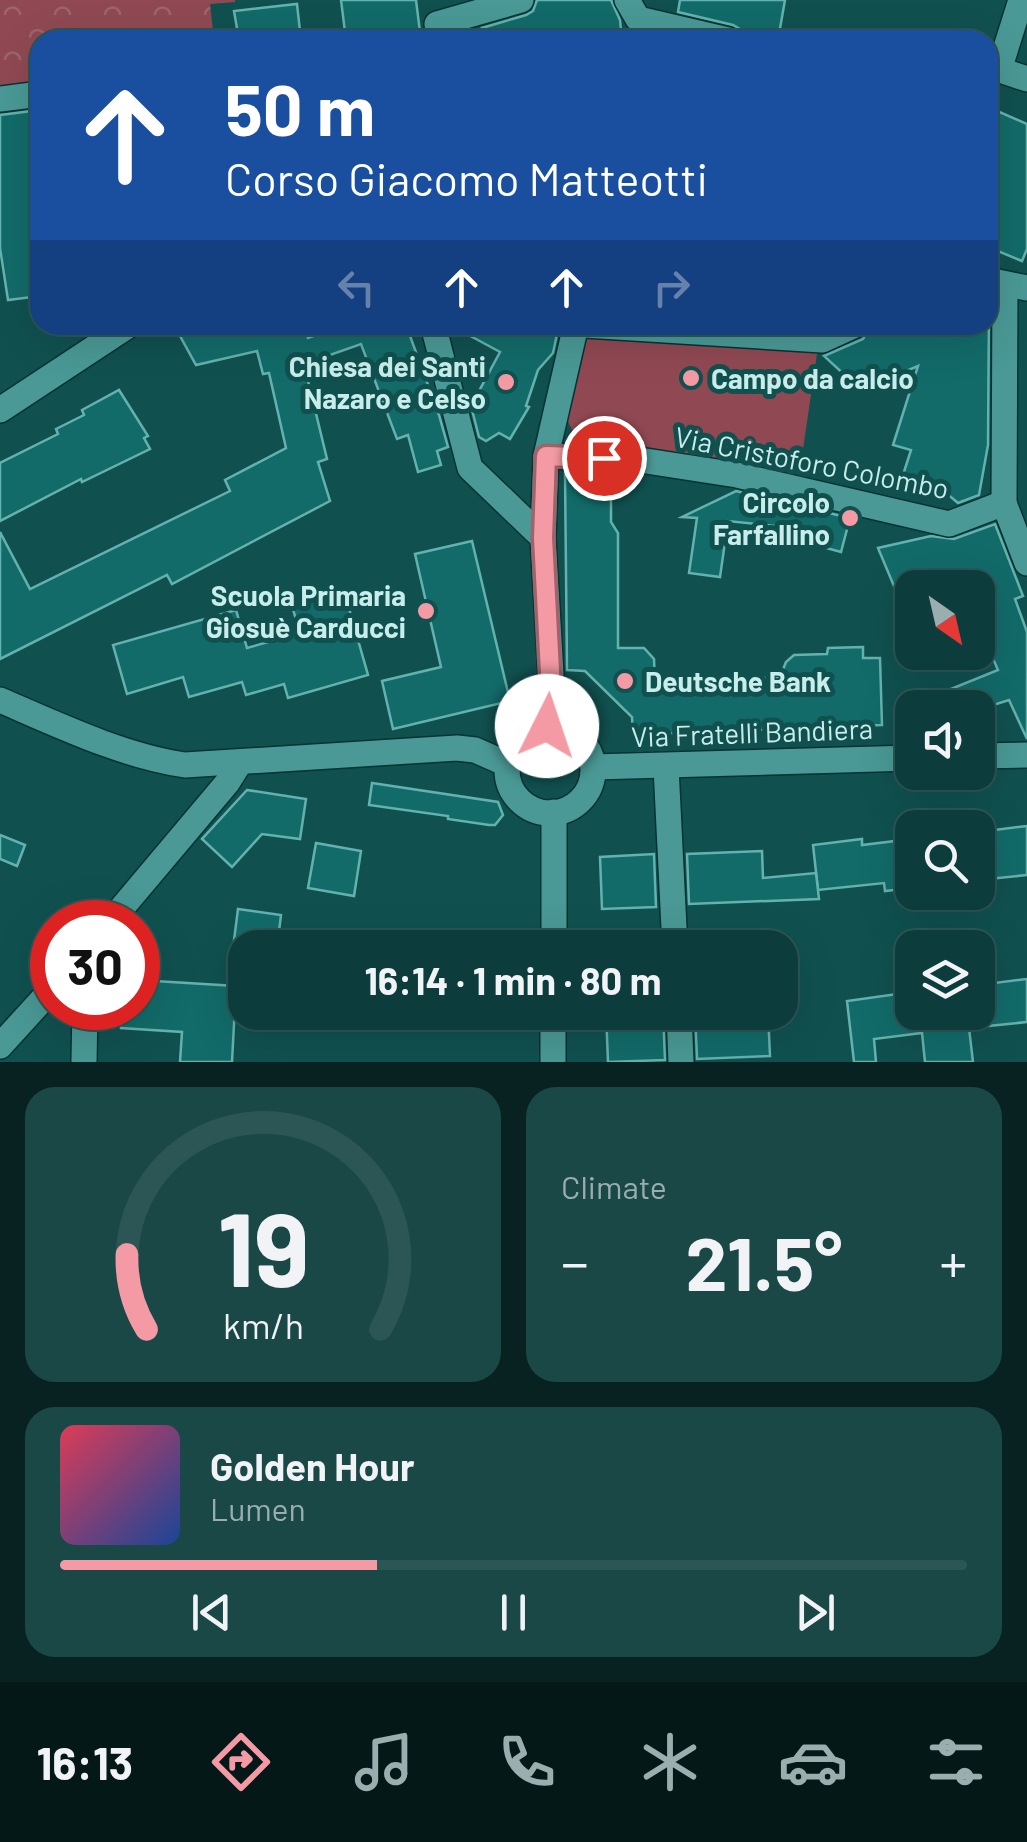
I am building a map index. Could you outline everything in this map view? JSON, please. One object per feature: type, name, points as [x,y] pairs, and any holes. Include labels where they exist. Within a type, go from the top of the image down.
[{"type":"street","points":[[436,21],[521,0]]},
{"type":"street","points":[[998,56],[1021,0]]},
{"type":"street","points":[[633,20],[680,30]]},
{"type":"street","points":[[998,70],[1027,79]]},
{"type":"street","points":[[0,99],[30,95]]},
{"type":"street","points":[[1014,285],[1016,413],[1004,503],[1027,563]]},
{"type":"street","points":[[0,410],[114,335]]},
{"type":"street","points":[[436,335],[470,468],[543,538]]},
{"type":"street","points":[[547,726],[552,710],[543,538],[546,456],[574,335]]},
{"type":"street","points":[[743,335],[822,340],[833,335]]},
{"type":"street","name":"Via Cristoforo Colombo","points":[[546,456],[633,459],[736,476],[949,524],[1004,503]]},
{"type":"street","points":[[0,700],[98,739],[170,762],[238,764],[457,748],[475,750],[507,764]]},
{"type":"street","points":[[547,726],[573,733],[583,742],[592,767],[586,792],[567,809],[554,812],[542,812],[519,800],[512,790],[507,764],[516,742],[547,726]]},
{"type":"street","points":[[995,755],[1027,754]]},
{"type":"street","name":"Via Fratelli Bandiera","points":[[592,767],[895,759]]},
{"type":"street","points":[[129,900],[228,783],[238,764]]},
{"type":"street","points":[[666,767],[675,930]]},
{"type":"street","points":[[554,812],[554,930]]},
{"type":"street","points":[[0,1046],[30,1013]]},
{"type":"street","points":[[84,1062],[85,1030]]},
{"type":"street","points":[[553,1062],[554,1030]]},
{"type":"street","points":[[680,1030],[681,1062]]},
{"type":"green space","points":[[0,0],[235,0],[210,4],[213,30],[30,30],[30,92],[0,95]]},
{"type":"green space","name":"Campo da calcio","points":[[578,335],[659,335],[818,347],[802,456],[756,450],[752,473],[575,436],[562,409]]},
{"type":"building","points":[[341,0],[416,0],[420,30],[345,30]]},
{"type":"building","points":[[537,0],[611,0],[621,30],[479,30],[533,11]]},
{"type":"building","points":[[680,0],[785,0],[780,30],[740,30],[678,12]]},
{"type":"building","points":[[297,4],[300,30],[237,30],[234,11]]},
{"type":"building","points":[[30,111],[30,297],[8,300],[0,248],[0,115]]},
{"type":"building","points":[[998,111],[1027,124],[1027,249],[1022,261],[998,251]]},
{"type":"building","points":[[410,335],[448,447],[437,451],[441,465],[418,472],[408,435],[397,439],[361,344],[304,364],[327,459],[318,462],[330,501],[172,584],[167,575],[0,659],[0,532],[30,589],[230,491],[225,480],[286,448],[269,373],[263,374],[257,351],[196,365],[180,336]]},
{"type":"building","name":"Chiesa dei Santi Nazaro e Celso","points":[[469,335],[557,335],[553,353],[538,370],[526,406],[529,407],[510,439],[499,433],[486,441],[479,437],[471,406],[500,352]]},
{"type":"building","points":[[865,335],[989,335],[988,445],[979,495],[958,503],[938,486],[903,475],[911,450],[893,445],[918,366],[861,390],[824,356]]},
{"type":"building","points":[[119,390],[148,436],[144,438],[150,449],[0,521],[0,463],[58,434],[56,429],[84,415],[82,410]]},
{"type":"building","points":[[565,473],[611,474],[611,522],[618,533],[618,648],[644,648],[654,659],[655,685],[763,681],[780,677],[794,655],[827,654],[828,648],[863,647],[863,658],[880,658],[882,725],[633,735],[632,717],[585,671],[567,670]]},
{"type":"building","points":[[736,491],[850,518],[841,552],[774,534],[775,526],[728,521],[720,577],[689,573],[697,518],[682,517]]},
{"type":"building","points":[[995,524],[1023,596],[1015,599],[1027,632],[1027,739],[1009,700],[995,704],[995,690],[949,690],[998,670],[995,570],[895,570],[895,588],[878,548],[931,536],[954,539]]},
{"type":"building","points":[[472,541],[510,701],[393,729],[382,681],[441,667],[415,554]]},
{"type":"building","points":[[344,591],[368,675],[288,698],[284,684],[246,695],[242,682],[189,697],[183,677],[127,694],[113,645],[236,610],[247,648],[300,633],[292,606]]},
{"type":"building","points":[[372,783],[498,802],[503,815],[495,825],[489,825],[369,805]]},
{"type":"building","points":[[247,790],[306,799],[300,839],[262,834],[232,867],[202,839]]},
{"type":"building","points":[[1027,826],[1027,875],[995,878],[995,830]]},
{"type":"building","points":[[0,835],[25,845],[17,866],[0,859]]},
{"type":"building","points":[[862,839],[862,845],[895,841],[895,890],[885,891],[884,883],[818,890],[813,845]]},
{"type":"building","points":[[316,843],[361,851],[354,896],[308,888]]},
{"type":"building","points":[[762,851],[763,878],[816,873],[819,899],[689,904],[687,854]]},
{"type":"building","points":[[654,854],[656,907],[602,909],[600,857]]},
{"type":"building","points":[[238,909],[281,915],[279,930],[235,930]]},
{"type":"building","points":[[1027,979],[1027,1022],[995,1025],[995,983]]},
{"type":"building","points":[[160,981],[228,986],[228,1030],[234,1030],[232,1062],[180,1062],[182,1032],[152,1030],[160,1030]]},
{"type":"building","points":[[895,994],[895,1030],[969,1030],[973,1062],[925,1062],[922,1033],[874,1039],[876,1062],[854,1062],[847,1001]]},
{"type":"building","points":[[607,1030],[664,1030],[665,1060],[608,1062]]},
{"type":"building","points":[[696,1030],[769,1030],[770,1056],[697,1059]]},
{"type":"place","name":"Campo da calcio","points":[[691,378]]},
{"type":"place","name":"Chiesa dei Santi Nazaro e Celso","points":[[506,382]]},
{"type":"place","name":"Circolo Farfallino","points":[[850,518]]},
{"type":"place","name":"Scuola Primaria Giosuè Carducci","points":[[426,611]]},
{"type":"place","name":"Deutsche Bank","points":[[625,681]]},
{"type":"route","points":[[547,726],[552,710],[543,538],[546,456],[604,458]]}]
